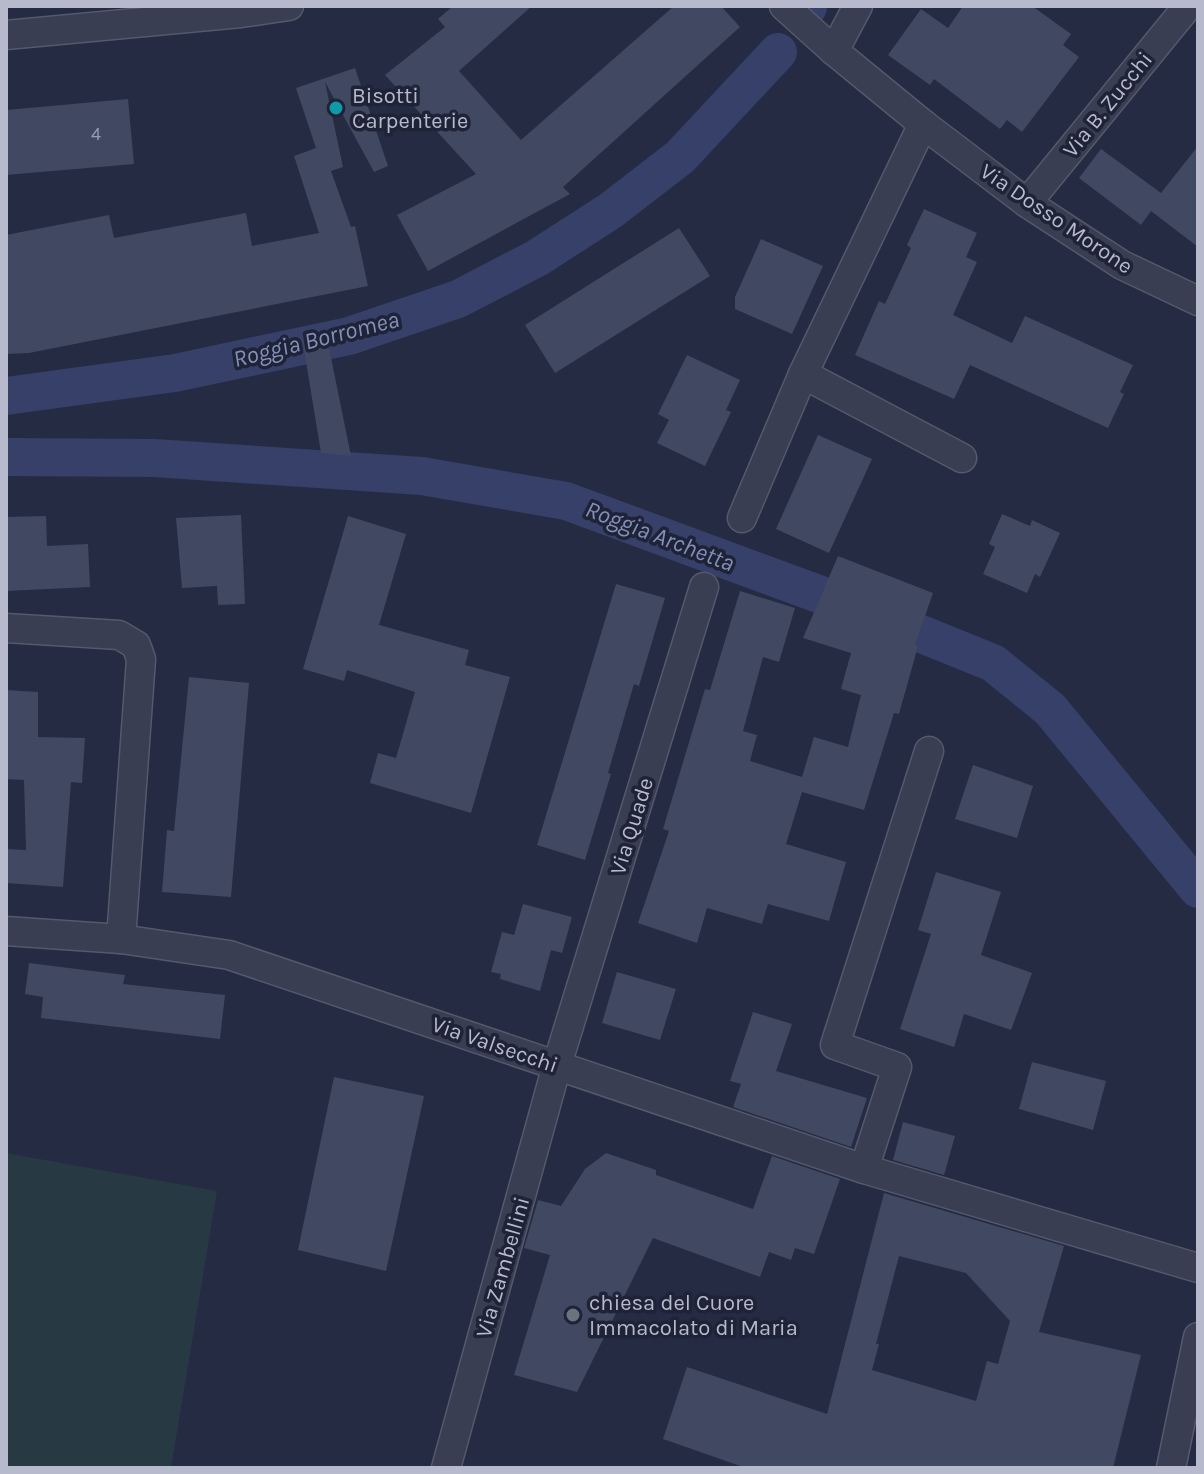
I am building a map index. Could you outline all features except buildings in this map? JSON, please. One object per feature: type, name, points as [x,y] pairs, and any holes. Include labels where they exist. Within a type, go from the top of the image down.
[{"type":"street","points":[[6,35],[289,6]]},
{"type":"street","name":"Via Dosso Morone","points":[[784,6],[923,124],[1027,203],[1122,265],[1198,301]]},
{"type":"street","points":[[834,51],[858,6]]},
{"type":"street","name":"Via B. Zucchi","points":[[1027,203],[1188,6]]},
{"type":"street","points":[[742,518],[803,374],[923,124]]},
{"type":"street","points":[[803,374],[962,458]]},
{"type":"street","name":"Via Quade","points":[[557,1065],[704,587]]},
{"type":"street","points":[[6,628],[119,635],[136,645],[141,659],[121,939]]},
{"type":"street","points":[[864,1169],[897,1067],[835,1045],[929,751]]},
{"type":"street","name":"Via Valsecchi","points":[[6,931],[121,939],[229,955],[864,1169],[1198,1268]]},
{"type":"street","name":"Via Zambellini","points":[[446,1468],[557,1065]]},
{"type":"street","points":[[1171,1468],[1198,1337]]},
{"type":"shaded area","points":[[6,1153],[217,1191],[171,1468],[6,1468]]},
{"type":"waterway","name":"Roggia Borromea","points":[[6,396],[175,373],[349,336],[458,299],[537,258],[610,211],[680,157],[778,52]]},
{"type":"waterway","name":"Roggia Archetta","points":[[6,457],[154,458],[422,476],[566,501],[862,610],[993,663],[1050,709],[1198,889]]},
{"type":"place","name":"Bisotti Carpenterie","points":[[336,108]]},
{"type":"place","name":"chiesa del Cuore Immacolato di Maria","points":[[573,1315]]}]
